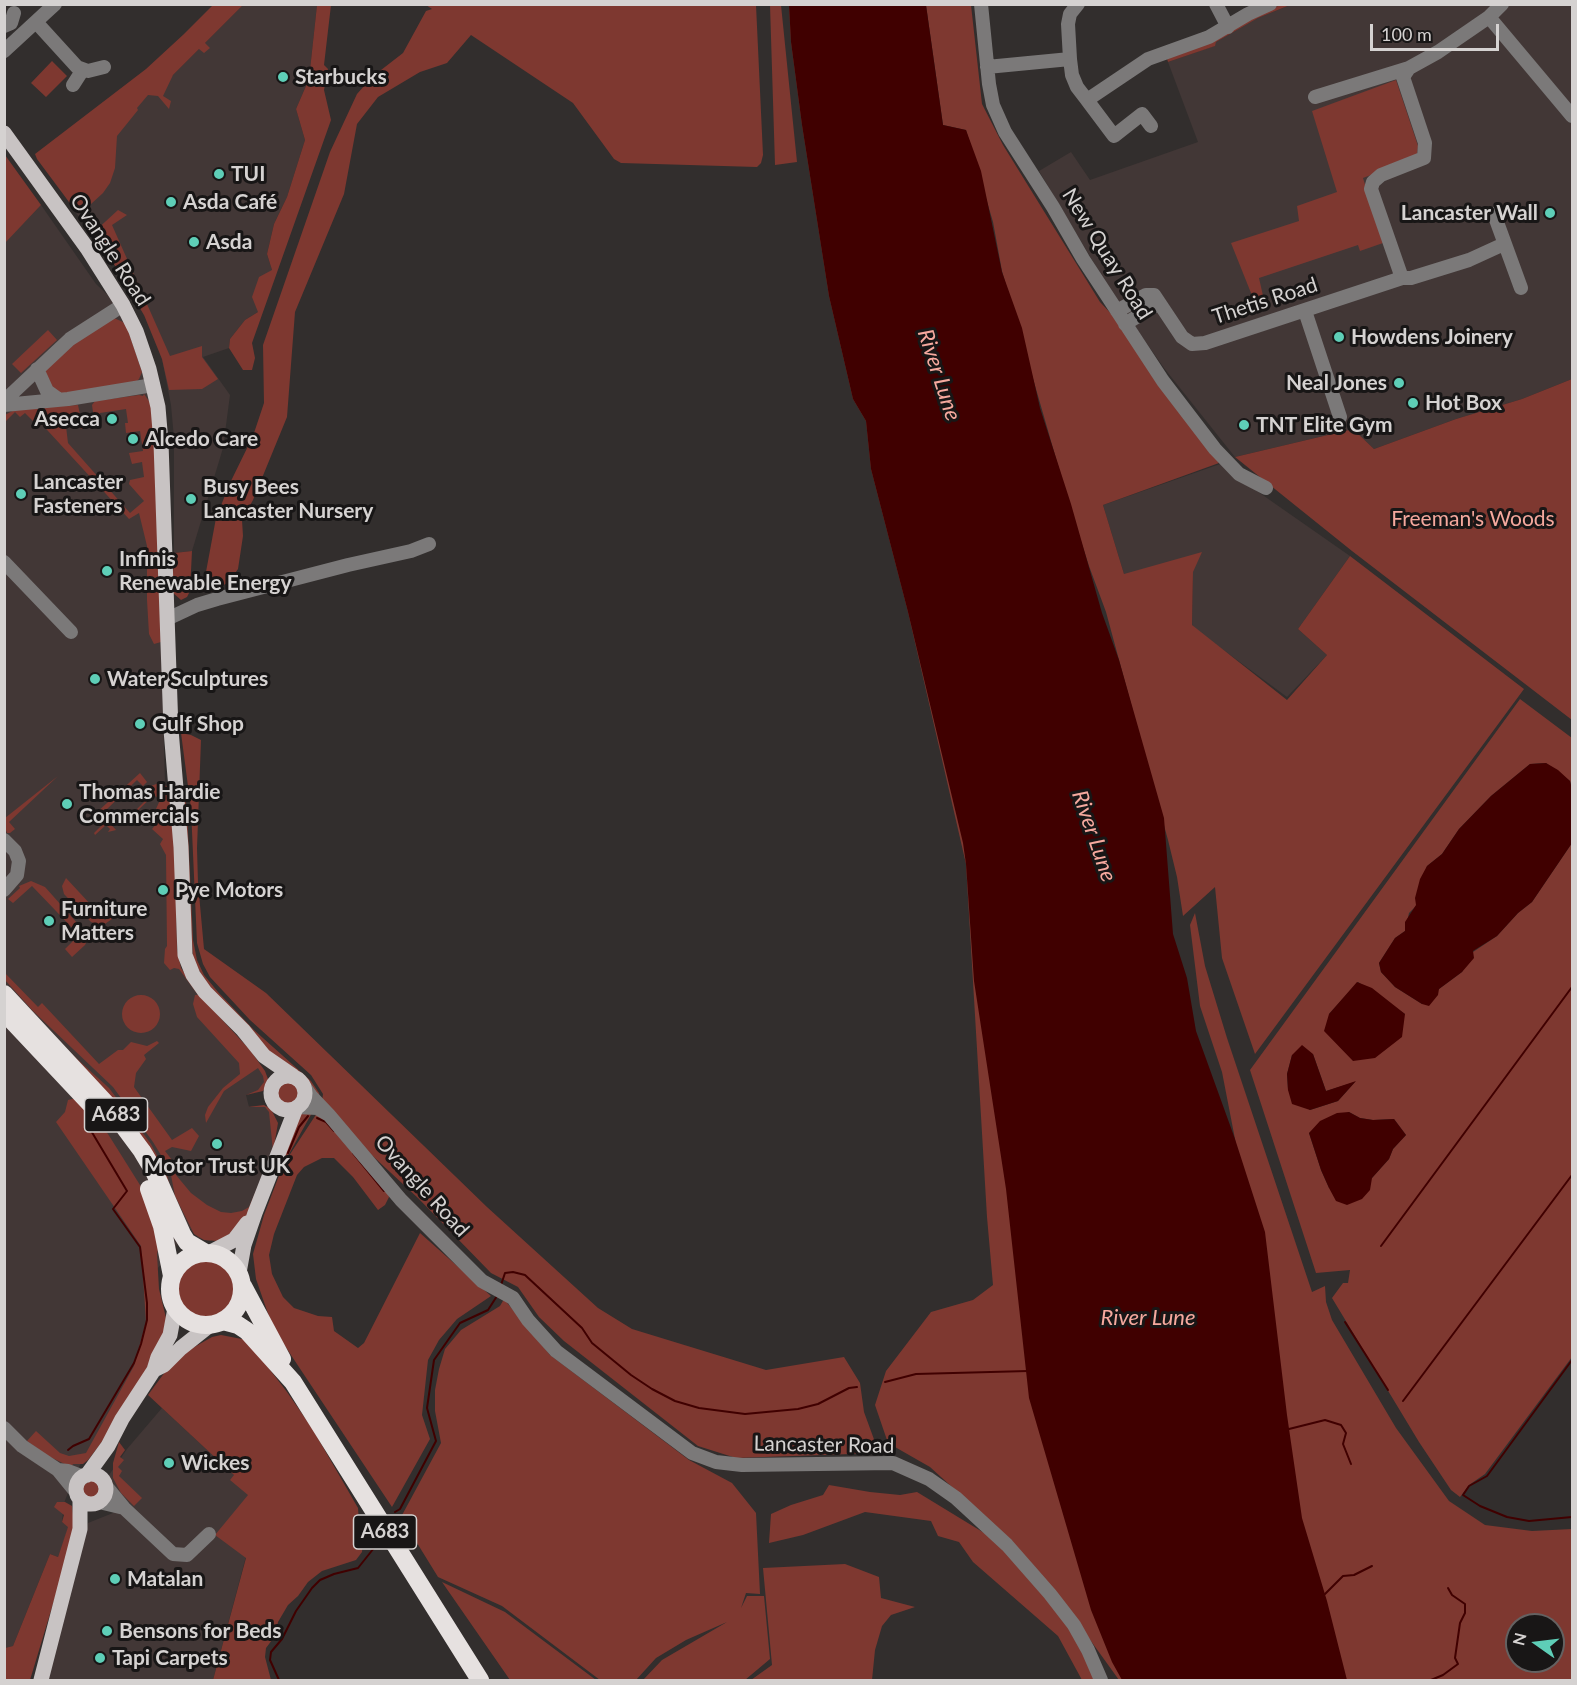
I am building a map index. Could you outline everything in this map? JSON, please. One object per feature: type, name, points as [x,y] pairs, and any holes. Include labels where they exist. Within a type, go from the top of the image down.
[{"type":"highway","name":"A683","points":[[4,994],[110,1108],[154,1171],[187,1242],[228,1259],[255,1306],[292,1382],[480,1680]]},
{"type":"highway","name":"A683","points":[[4,1012],[113,1128],[139,1169],[152,1196],[162,1226],[172,1276],[171,1298],[175,1308],[190,1321],[217,1323],[247,1331],[292,1382]]},
{"type":"highway","points":[[172,1276],[184,1260],[207,1252]]},
{"type":"highway","points":[[217,1323],[232,1315],[238,1306],[241,1280]]},
{"type":"main road","name":"Ovangle Road","points":[[4,133],[123,305],[136,331],[158,407],[162,455],[171,730],[179,827],[185,956],[188,966],[198,983],[264,1056],[298,1081]]},
{"type":"main road","name":"Ovangle Road","points":[[264,1056],[271,1071],[272,1086]]},
{"type":"main road","points":[[241,1280],[244,1245],[255,1213],[297,1108],[304,1100],[298,1081],[278,1078],[272,1086],[271,1097],[277,1106],[281,1127],[278,1154]]},
{"type":"main road","points":[[277,1106],[286,1110],[297,1108]]},
{"type":"main road","points":[[207,1252],[234,1240],[255,1213]]},
{"type":"main road","points":[[41,1680],[88,1499],[78,1482],[86,1476],[108,1446],[122,1419],[154,1370],[170,1335],[175,1308]]},
{"type":"main road","points":[[154,1370],[164,1365],[181,1348],[217,1323]]},
{"type":"main road","points":[[88,1499],[105,1494],[108,1446]]},
{"type":"main road","points":[[86,1476],[96,1476],[104,1483]]},
{"type":"street","points":[[4,51],[55,4]]},
{"type":"street","name":"New Quay Road","points":[[981,4],[993,105],[1005,132],[1083,259],[1169,389],[1215,449],[1239,474],[1266,488]]},
{"type":"street","points":[[1078,4],[1070,14],[1068,24],[1072,75],[1077,87],[1114,135],[1142,114],[1151,126]]},
{"type":"street","points":[[1216,4],[1228,27]]},
{"type":"street","points":[[1087,100],[1148,59],[1209,37],[1270,4]]},
{"type":"street","points":[[1315,97],[1409,68],[1438,52],[1493,10],[1572,116]]},
{"type":"street","points":[[4,26],[11,23],[14,13]]},
{"type":"street","points":[[36,22],[77,68],[88,71],[104,67]]},
{"type":"street","points":[[987,67],[1070,59]]},
{"type":"street","points":[[1402,278],[1371,189],[1373,182],[1381,175],[1424,158],[1425,143],[1403,77],[1409,68]]},
{"type":"street","points":[[73,85],[82,71]]},
{"type":"street","points":[[1494,213],[1521,288]]},
{"type":"street","name":"Thetis Road","points":[[1159,303],[1182,337],[1192,344],[1205,343],[1402,278],[1411,278],[1469,260],[1504,244]]},
{"type":"street","points":[[1117,311],[1146,295],[1154,295],[1159,303],[1125,324]]},
{"type":"street","points":[[4,403],[78,332],[123,305]]},
{"type":"street","points":[[1305,311],[1340,417]]},
{"type":"street","points":[[37,369],[47,391],[58,399]]},
{"type":"street","points":[[4,403],[58,399],[153,385]]},
{"type":"street","points":[[167,619],[197,605],[217,599],[411,551],[429,544]]},
{"type":"street","points":[[4,562],[71,632]]},
{"type":"street","points":[[4,840],[15,851],[19,861],[17,874],[4,890]]},
{"type":"street","name":"Ovangle Road","points":[[298,1081],[401,1200],[486,1283],[509,1294]]},
{"type":"street","points":[[297,1108],[317,1108],[329,1115]]},
{"type":"street","name":"Lancaster Road","points":[[509,1294],[556,1351],[692,1454],[716,1462],[742,1465],[893,1463],[929,1479],[956,1498],[1007,1545],[1050,1594],[1074,1625],[1101,1680]]},
{"type":"street","points":[[4,1428],[22,1446],[58,1470],[88,1499],[124,1508]]},
{"type":"street","points":[[58,1470],[86,1476]]},
{"type":"street","points":[[104,1483],[124,1508],[173,1554],[187,1555],[209,1534]]},
{"type":"shaded area","points":[[243,5],[317,5],[309,79],[296,109],[305,140],[287,197],[274,224],[267,254],[272,270],[258,312],[245,320],[230,339],[229,348],[203,357],[230,395],[223,448],[192,551],[174,553],[174,438],[171,405],[162,359],[147,314],[144,315],[111,259],[95,241],[61,190],[89,164],[147,95],[168,80]]},
{"type":"shaded area","points":[[1290,5],[1572,5],[1572,379],[1522,399],[1456,419],[1374,449],[1353,429],[1235,457],[1164,368],[1114,297],[1039,171],[1071,152],[1090,180],[1198,142],[1168,62],[1214,46],[1216,42],[1258,18]]},
{"type":"shaded area","points":[[41,205],[96,284],[115,302],[154,396],[165,783],[169,788],[178,960],[195,989],[250,1050],[267,1077],[261,1090],[246,1095],[249,1107],[265,1107],[273,1114],[273,1151],[247,1215],[210,1241],[198,1238],[190,1229],[148,1280],[160,1331],[77,1470],[64,1503],[62,1522],[69,1526],[58,1557],[50,1554],[13,1646],[5,1648],[4,243]]},
{"type":"shaded area","points":[[1223,463],[1244,482],[1350,556],[1298,629],[1327,655],[1287,697],[1195,629],[1192,625],[1193,572],[1124,574],[1103,505]]},
{"type":"shaded area","points":[[162,1408],[261,1500],[213,1680],[47,1680],[88,1523],[113,1513],[120,1502],[107,1478],[127,1449]]},
{"type":"green space","points":[[213,5],[243,5],[205,43],[210,48],[204,53],[199,49],[173,75],[163,96],[171,101],[169,109],[158,96],[148,95],[137,108],[138,110],[117,136],[115,168],[110,183],[103,193],[91,204],[88,201],[79,207],[72,206],[35,154],[146,69]]},
{"type":"green space","points":[[317,5],[331,5],[324,65],[328,69],[324,90],[331,120],[252,343],[255,358],[252,370],[243,370],[229,348],[230,339],[245,320],[258,312],[252,297],[259,277],[272,270],[267,254],[274,224],[287,197],[305,140],[296,109],[309,79]]},
{"type":"green space","points":[[426,5],[756,5],[763,155],[761,163],[757,167],[621,163],[614,159],[573,103],[471,35],[447,63],[420,72],[378,97],[357,124],[344,194],[295,312],[287,417],[253,500],[242,520],[243,536],[238,569],[229,582],[211,592],[203,588],[216,518],[253,436],[264,403],[263,345],[330,152],[357,94],[372,77],[403,53],[426,11],[432,9]]},
{"type":"green space","points":[[770,5],[781,5],[797,162],[775,165]]},
{"type":"green space","points":[[789,5],[1159,1680],[1119,1680],[1065,1605],[996,1527],[930,1467],[888,1443],[875,1405],[886,1371],[931,1312],[973,1300],[993,1285],[966,864],[908,612],[871,469],[866,421],[853,399],[829,296],[802,125],[791,42]]},
{"type":"green space","points":[[926,5],[971,5],[982,104],[1003,145],[1100,302],[1118,321],[1219,463],[1103,505],[1124,574],[1202,552],[1193,572],[1192,625],[1287,700],[1327,655],[1298,629],[1350,556],[1524,689],[1255,1054],[1222,958],[1215,887],[1183,916],[1168,840],[1106,612],[1070,507],[1002,271],[993,222],[966,130],[943,125]]},
{"type":"green space","points":[[1280,5],[1290,5],[1258,18],[1216,42],[1215,46],[1168,62],[1166,55]]},
{"type":"green space","points":[[52,61],[67,76],[46,97],[31,83]]},
{"type":"green space","points":[[1396,80],[1418,146],[1417,154],[1412,159],[1363,178],[1383,243],[1360,251],[1358,245],[1259,278],[1264,300],[1255,303],[1231,243],[1299,221],[1297,206],[1337,192],[1312,111]]},
{"type":"green space","points":[[5,155],[41,205],[4,243]]},
{"type":"green space","points":[[118,210],[127,215],[112,225],[170,356],[202,346],[202,357],[218,379],[202,389],[169,390],[162,359],[144,315],[111,259],[95,241],[93,233]]},
{"type":"green space","points":[[114,318],[123,322],[127,327],[142,372],[139,379],[136,382],[66,395],[56,393],[45,376],[46,370],[65,349]]},
{"type":"green space","points":[[48,330],[57,340],[21,373],[12,364]]},
{"type":"green space","name":"Freeman's Woods","points":[[1572,379],[1572,720],[1352,551],[1235,457],[1353,429],[1374,449],[1456,419],[1522,399]]},
{"type":"green space","points":[[144,394],[153,412],[161,642],[154,644],[149,634],[147,546],[139,513],[129,519],[37,419],[34,422],[25,413],[20,417],[15,412],[5,422],[5,415],[16,409],[78,405],[83,429],[81,429],[79,416],[65,418],[68,443],[130,513],[144,501],[129,484],[130,480],[144,477],[142,462],[132,464],[129,453],[143,451],[140,431],[126,433],[125,423],[128,423],[126,409],[100,413],[101,426],[95,426],[92,405],[95,401],[143,396]]},
{"type":"green space","points":[[192,551],[190,591],[187,597],[181,600],[172,592],[174,553]]},
{"type":"green space","points":[[1520,699],[1572,738],[1572,789],[1570,781],[1546,763],[1530,764],[1491,796],[1459,829],[1442,854],[1427,866],[1417,905],[1409,913],[1405,931],[1395,938],[1379,963],[1381,972],[1395,987],[1422,1004],[1462,972],[1473,952],[1497,936],[1518,913],[1532,902],[1572,843],[1572,1357],[1485,1474],[1469,1485],[1460,1497],[1451,1490],[1419,1442],[1332,1298],[1343,1283],[1348,1283],[1350,1270],[1316,1273],[1250,1070]],"holes":[[[1358,982],[1405,1014],[1329,1014]],[[1313,1054],[1326,1091],[1355,1082],[1338,1101],[1310,1110],[1288,1090],[1287,1074],[1292,1055]],[[1349,1112],[1360,1118],[1394,1119],[1406,1135],[1372,1178],[1329,1188],[1309,1133]]]},
{"type":"green space","points":[[181,733],[201,740],[197,848],[204,949],[266,993],[487,1207],[598,1308],[632,1329],[766,1370],[844,1357],[860,1383],[864,1412],[879,1453],[736,1458],[698,1446],[564,1341],[539,1317],[518,1287],[491,1273],[418,1198],[363,1147],[322,1102],[323,1094],[311,1075],[250,1020],[210,977],[203,964],[197,943],[191,809]]},
{"type":"green space","points":[[140,773],[147,782],[143,786],[137,780],[106,810],[110,816],[107,820],[116,830],[108,832],[110,829],[106,825],[95,835],[94,833],[105,822],[96,813]]},
{"type":"green space","points":[[58,776],[9,822],[15,829],[7,833],[5,818]]},
{"type":"green space","points":[[161,782],[169,788],[175,842],[177,949],[181,968],[201,997],[250,1050],[268,1079],[263,1091],[246,1095],[258,1090],[264,1082],[258,1068],[224,1091],[206,1123],[205,1115],[208,1107],[223,1088],[240,1074],[239,1063],[197,1017],[193,1004],[195,995],[198,995],[179,969],[170,970],[164,963],[167,946],[166,855],[160,844],[163,839],[152,829],[163,816],[156,809],[160,800],[154,795],[131,815],[151,795],[154,789],[151,786]]},
{"type":"green space","points":[[183,786],[187,810],[193,940],[197,960],[204,975],[218,992],[254,1030],[311,1081],[319,1093],[320,1100],[305,1076],[280,1064],[207,985],[193,959]]},
{"type":"green space","points":[[66,878],[105,920],[110,916],[112,919],[102,926],[91,922],[64,894],[62,886]]},
{"type":"green space","points":[[31,881],[45,887],[86,933],[85,945],[72,957],[65,949],[79,935],[32,886],[13,903],[8,899],[20,888],[19,886]]},
{"type":"green space","points":[[1195,913],[1205,966],[1227,1038],[1312,1292],[1325,1286],[1326,1302],[1332,1320],[1396,1428],[1449,1501],[1485,1525],[1532,1531],[1572,1529],[1572,1680],[1283,1680],[1258,1315],[1235,1139],[1222,1072],[1200,1006],[1190,925]]},
{"type":"green space","points":[[4,972],[38,1007],[42,1003],[99,1064],[118,1050],[123,1050],[131,1042],[147,1046],[157,1041],[159,1043],[144,1055],[146,1059],[136,1073],[134,1087],[172,1140],[192,1128],[199,1136],[191,1151],[172,1147],[165,1151],[179,1169],[176,1175],[191,1193],[207,1205],[221,1212],[231,1213],[249,1207],[273,1151],[269,1112],[265,1107],[248,1107],[264,1105],[271,1109],[278,1123],[273,1152],[250,1211],[235,1231],[217,1241],[204,1240],[194,1234],[175,1196],[170,1170],[153,1142],[113,1087],[33,1011],[5,980]]},
{"type":"green space","points":[[141,995],[154,1001],[160,1014],[154,1027],[141,1033],[128,1027],[122,1014],[128,1001]]},
{"type":"green space","points":[[53,1037],[109,1088],[151,1144],[167,1175],[171,1191]]},
{"type":"green space","points":[[288,1082],[296,1085],[299,1093],[296,1101],[288,1104],[280,1101],[277,1093],[280,1085]]},
{"type":"green space","points":[[76,1098],[108,1134],[145,1193],[159,1244],[157,1254],[159,1289],[166,1318],[163,1336],[150,1363],[114,1426],[88,1460],[83,1464],[73,1464],[71,1467],[46,1455],[27,1441],[36,1431],[60,1453],[69,1456],[86,1453],[134,1366],[146,1322],[141,1246],[56,1122],[65,1112],[68,1100]]},
{"type":"green space","points":[[313,1111],[289,1154],[280,1164],[301,1114]]},
{"type":"green space","points":[[317,1113],[322,1115],[388,1191],[389,1197],[385,1205],[378,1210],[353,1177],[334,1158],[322,1158],[304,1167],[297,1175],[274,1234],[269,1255],[272,1274],[283,1297],[294,1308],[318,1316],[332,1317],[334,1331],[358,1348],[364,1343],[420,1233],[491,1296],[457,1319],[439,1340],[428,1360],[422,1415],[430,1439],[392,1507],[273,1328],[256,1279],[253,1254],[264,1215],[283,1165]]},
{"type":"green space","points":[[200,1261],[212,1261],[222,1265],[230,1273],[234,1289],[230,1305],[222,1313],[212,1317],[200,1317],[190,1313],[182,1305],[178,1295],[178,1283],[182,1273],[190,1265]]},
{"type":"green space","points":[[504,1299],[550,1355],[689,1460],[732,1483],[756,1513],[760,1594],[746,1593],[741,1608],[747,1596],[764,1596],[770,1659],[745,1680],[643,1680],[662,1660],[727,1622],[686,1640],[656,1658],[636,1680],[600,1680],[502,1606],[438,1577],[401,1517],[441,1443],[435,1411],[435,1390],[445,1349],[461,1330],[500,1306]]},
{"type":"green space","points":[[221,1335],[247,1340],[312,1428],[358,1508],[360,1535],[363,1540],[362,1552],[356,1560],[322,1571],[308,1582],[288,1605],[278,1622],[275,1636],[266,1648],[265,1657],[271,1680],[213,1680],[246,1558],[215,1535],[248,1495],[230,1480],[234,1475],[148,1395],[165,1372],[189,1350],[212,1337]]},
{"type":"green space","points":[[119,1442],[125,1450],[120,1457],[124,1460],[118,1467],[122,1471],[119,1476],[142,1498],[134,1506],[121,1493],[113,1478],[113,1463]]},
{"type":"green space","points":[[91,1480],[97,1483],[100,1489],[97,1495],[91,1498],[85,1495],[82,1489],[85,1483]]},
{"type":"green space","points":[[829,1485],[900,1495],[917,1492],[999,1542],[1063,1615],[1098,1680],[1082,1680],[1058,1636],[973,1562],[959,1542],[938,1536],[931,1521],[865,1512],[803,1535],[769,1543],[771,1514],[823,1495]]},
{"type":"green space","points":[[57,1502],[65,1502],[72,1506],[75,1531],[30,1680],[5,1680],[5,1648],[13,1646],[50,1554],[58,1557],[68,1527],[62,1522],[64,1515],[54,1507]]},
{"type":"green space","points":[[845,1564],[879,1577],[881,1598],[915,1607],[891,1615],[882,1626],[875,1650],[872,1680],[751,1680],[772,1665],[763,1568]]},
{"type":"green space","points":[[442,1582],[505,1612],[596,1680],[510,1680]]},
{"type":"water","name":"River Lune","points":[[789,5],[926,5],[943,125],[966,130],[981,171],[1002,272],[1022,328],[1040,408],[1071,504],[1102,613],[1119,660],[1164,818],[1173,934],[1187,978],[1196,1031],[1235,1139],[1265,1232],[1302,1518],[1327,1601],[1347,1680],[1122,1680],[1112,1662],[1091,1610],[1029,1398],[1006,1189],[974,981],[963,843],[871,469],[866,421],[853,399],[829,296],[802,125],[791,42]]},
{"type":"water","points":[[1546,763],[1570,781],[1572,843],[1532,902],[1518,913],[1497,936],[1473,951],[1474,958],[1462,972],[1439,989],[1438,995],[1429,1006],[1422,1004],[1395,987],[1381,972],[1379,963],[1395,938],[1405,931],[1405,922],[1416,905],[1415,898],[1420,879],[1427,866],[1442,854],[1459,829],[1491,796],[1530,764]]},
{"type":"water","points":[[1357,982],[1372,988],[1405,1014],[1402,1037],[1375,1058],[1353,1061],[1324,1031],[1329,1014]]},
{"type":"water","points":[[1302,1045],[1313,1054],[1326,1091],[1356,1081],[1338,1101],[1310,1110],[1292,1104],[1287,1074],[1292,1055]]},
{"type":"water","points":[[1349,1112],[1360,1118],[1394,1119],[1406,1135],[1372,1178],[1370,1190],[1362,1199],[1347,1205],[1336,1201],[1329,1188],[1309,1133],[1320,1121],[1337,1113]]},
{"type":"waterway","points":[[1381,1246],[1572,987]]},
{"type":"waterway","points":[[288,1153],[299,1127],[308,1116]]},
{"type":"waterway","points":[[317,1118],[326,1122],[334,1131]]},
{"type":"waterway","points":[[68,1450],[89,1439],[134,1363],[147,1320],[140,1247],[113,1209],[127,1191],[87,1124]]},
{"type":"waterway","points":[[353,1153],[384,1191]]},
{"type":"waterway","points":[[1403,1401],[1572,1175]]},
{"type":"waterway","points":[[501,1285],[505,1273],[525,1275],[582,1328],[592,1343],[631,1375],[675,1401],[699,1408],[745,1414],[798,1409],[818,1404],[849,1388],[857,1387]]},
{"type":"waterway","points":[[395,1512],[400,1509],[436,1441],[427,1408],[434,1360],[460,1323],[488,1310],[497,1296]]},
{"type":"waterway","points":[[1345,1322],[1388,1390]]},
{"type":"waterway","points":[[1572,1360],[1487,1476],[1469,1486],[1463,1495],[1480,1506],[1507,1517],[1529,1521],[1572,1517]]},
{"type":"waterway","points":[[885,1382],[916,1374],[1028,1371]]},
{"type":"waterway","points":[[1289,1429],[1325,1420],[1341,1425],[1346,1433],[1343,1444],[1351,1464]]},
{"type":"waterway","points":[[279,1680],[270,1660],[271,1652],[282,1639],[296,1611],[312,1588],[320,1580],[358,1568],[374,1548]]},
{"type":"waterway","points":[[1325,1594],[1343,1576],[1354,1575],[1372,1566]]},
{"type":"waterway","points":[[1431,1680],[1443,1675],[1458,1664],[1455,1658],[1465,1604],[1452,1595],[1448,1588]]},
{"type":"place","name":"Starbucks","points":[[283,77]]},
{"type":"place","name":"TUI","points":[[219,174]]},
{"type":"place","name":"Asda Café","points":[[171,202]]},
{"type":"place","name":"Lancaster Wall","points":[[1550,213]]},
{"type":"place","name":"Asda","points":[[194,242]]},
{"type":"place","name":"Howdens Joinery","points":[[1339,337]]},
{"type":"place","name":"Neal Jones","points":[[1399,383]]},
{"type":"place","name":"Hot Box","points":[[1413,403]]},
{"type":"place","name":"Asecca","points":[[112,419]]},
{"type":"place","name":"TNT Elite Gym","points":[[1244,425]]},
{"type":"place","name":"Alcedo Care","points":[[133,439]]},
{"type":"place","name":"Lancaster Fasteners","points":[[21,494]]},
{"type":"place","name":"Busy Bees Lancaster Nursery","points":[[191,499]]},
{"type":"place","name":"Infinis Renewable Energy","points":[[107,571]]},
{"type":"place","name":"Water Sculptures","points":[[95,679]]},
{"type":"place","name":"Gulf Shop","points":[[140,724]]},
{"type":"place","name":"Thomas Hardie Commercials","points":[[67,804]]},
{"type":"place","name":"Pye Motors","points":[[163,890]]},
{"type":"place","name":"Furniture Matters","points":[[49,921]]},
{"type":"place","name":"Motor Trust UK","points":[[217,1144]]},
{"type":"place","name":"Wickes","points":[[169,1463]]},
{"type":"place","name":"Matalan","points":[[115,1579]]},
{"type":"place","name":"Bensons for Beds","points":[[107,1631]]},
{"type":"place","name":"Tapi Carpets","points":[[100,1658]]}]
